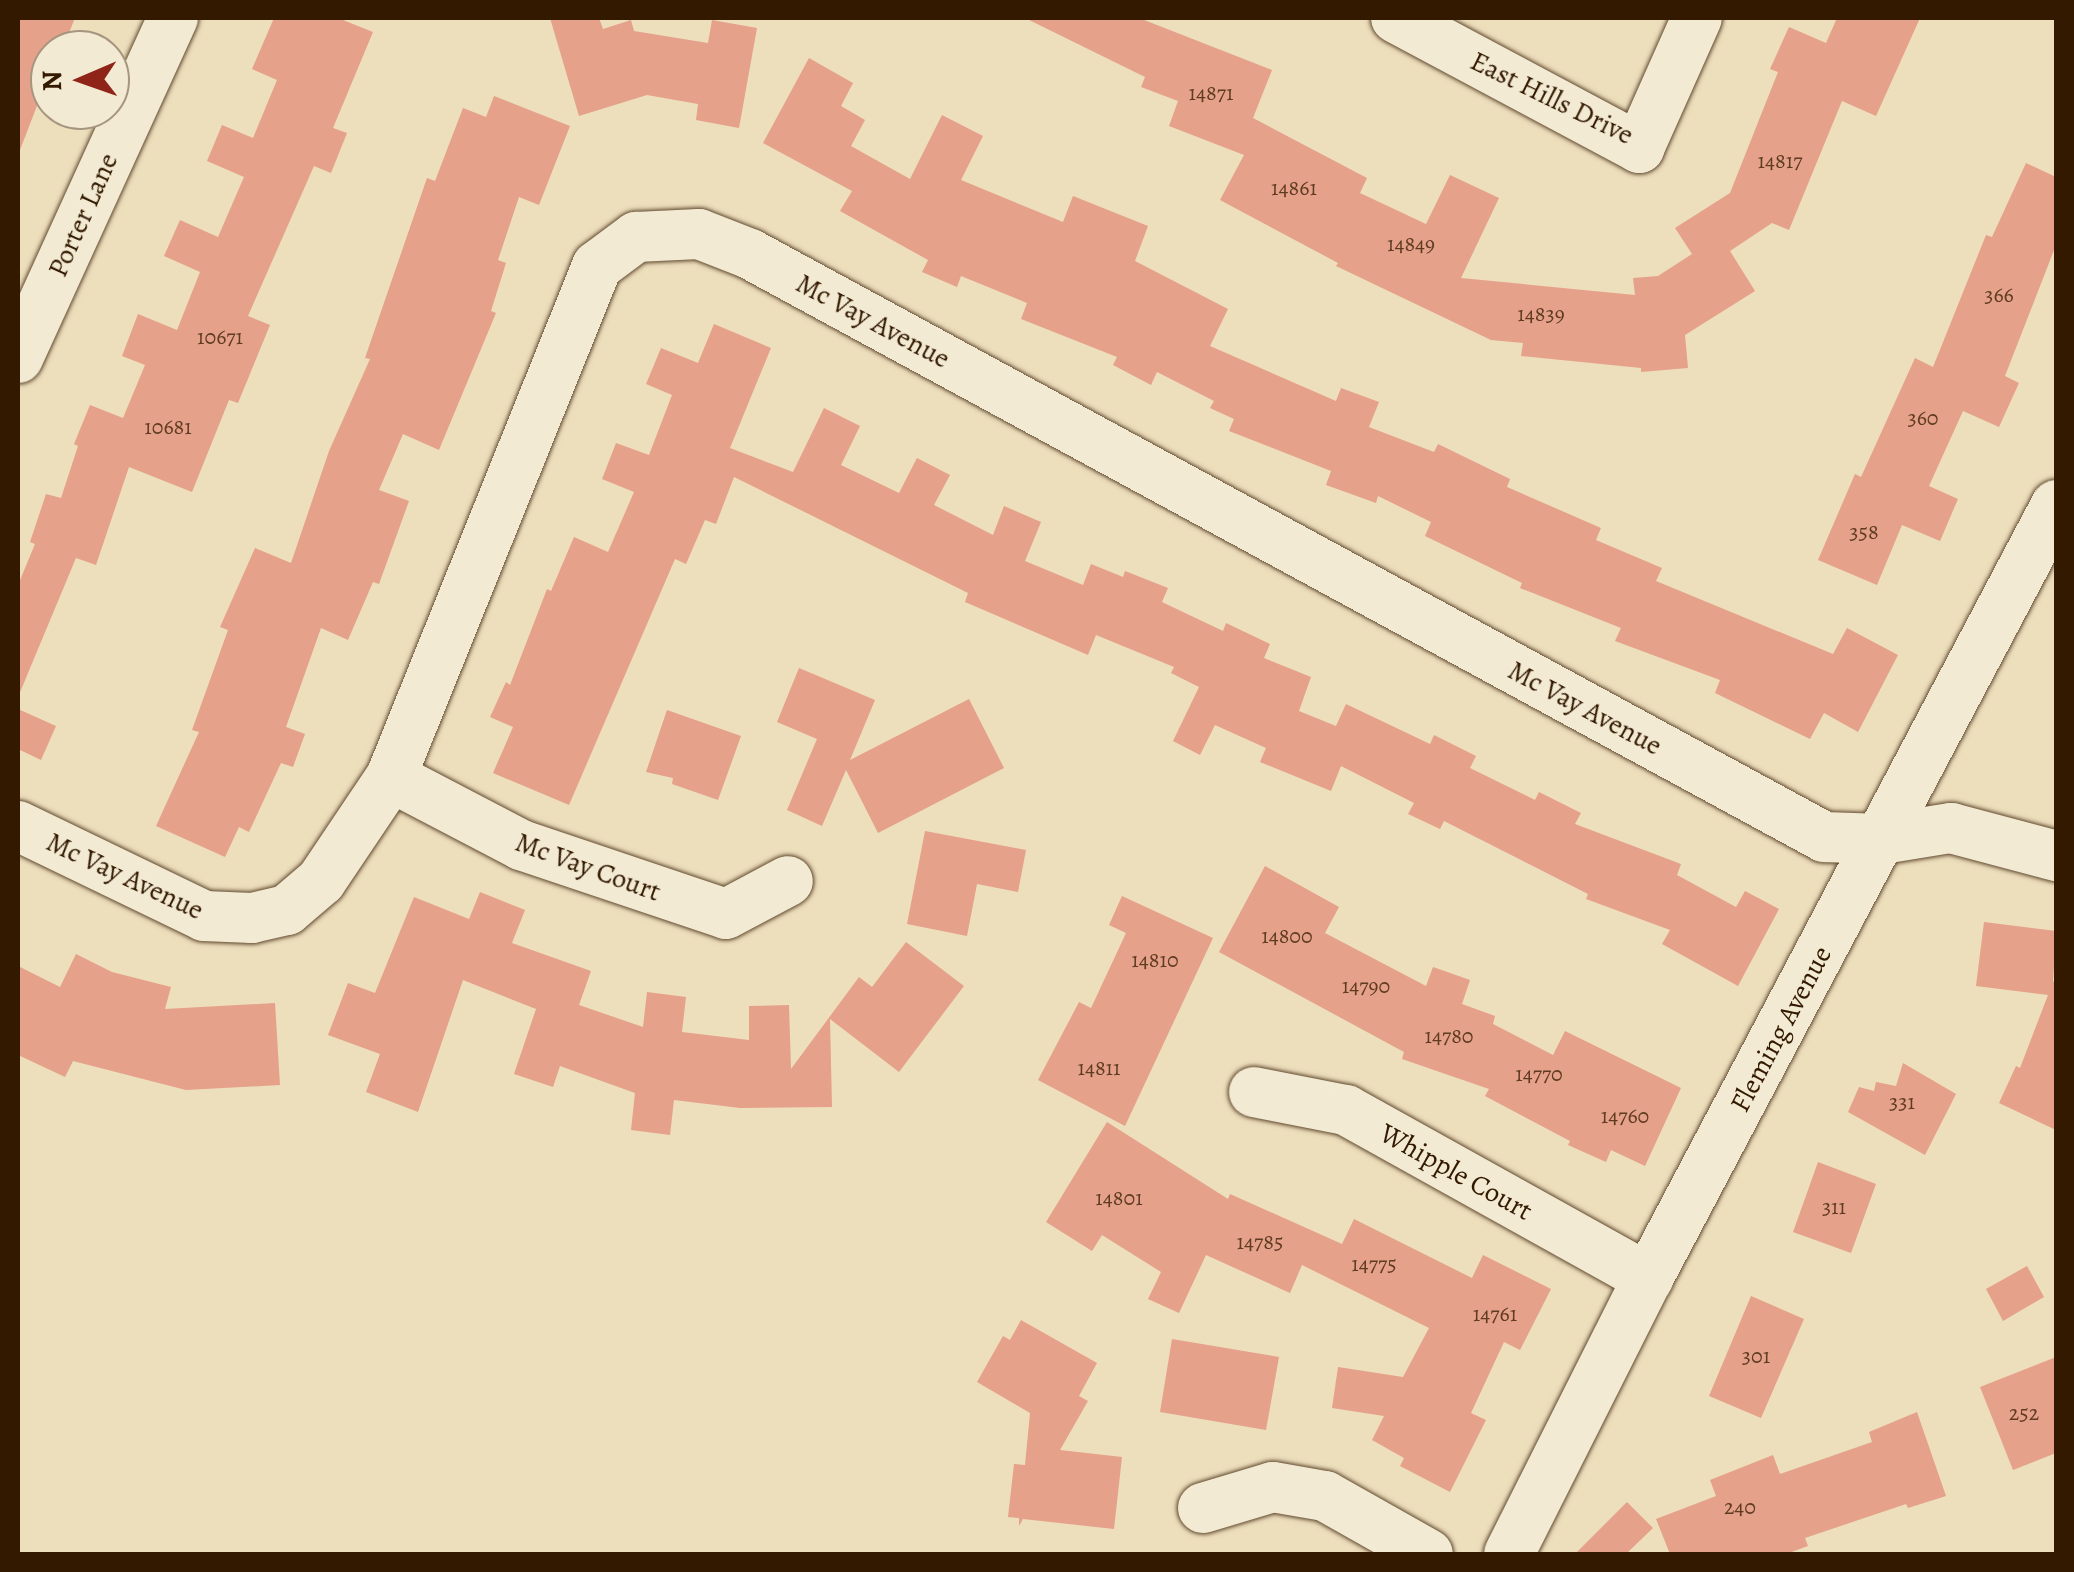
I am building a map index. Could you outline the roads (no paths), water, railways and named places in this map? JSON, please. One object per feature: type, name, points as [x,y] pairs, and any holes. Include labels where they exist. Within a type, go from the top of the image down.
[{"type":"street","name":"Porter Lane","points":[[18,358],[173,18]]},
{"type":"street","name":"East Hills Drive","points":[[1396,18],[1639,148],[1698,18]]},
{"type":"street","name":"Mc Vay Avenue","points":[[18,826],[204,916],[252,918],[287,910],[321,882],[391,777],[596,266],[636,238],[699,234],[768,264],[1824,838],[1882,840],[1952,828],[2056,856]]},
{"type":"street","name":"Fleming Avenue","points":[[1509,1554],[1648,1278],[2056,505]]},
{"type":"street","name":"Mc Vay Court","points":[[391,777],[520,845],[726,914],[788,881]]},
{"type":"street","name":"Whipple Court","points":[[1254,1092],[1346,1110],[1648,1278]]},
{"type":"street","points":[[1203,1508],[1273,1487],[1325,1496],[1428,1554]]}]
